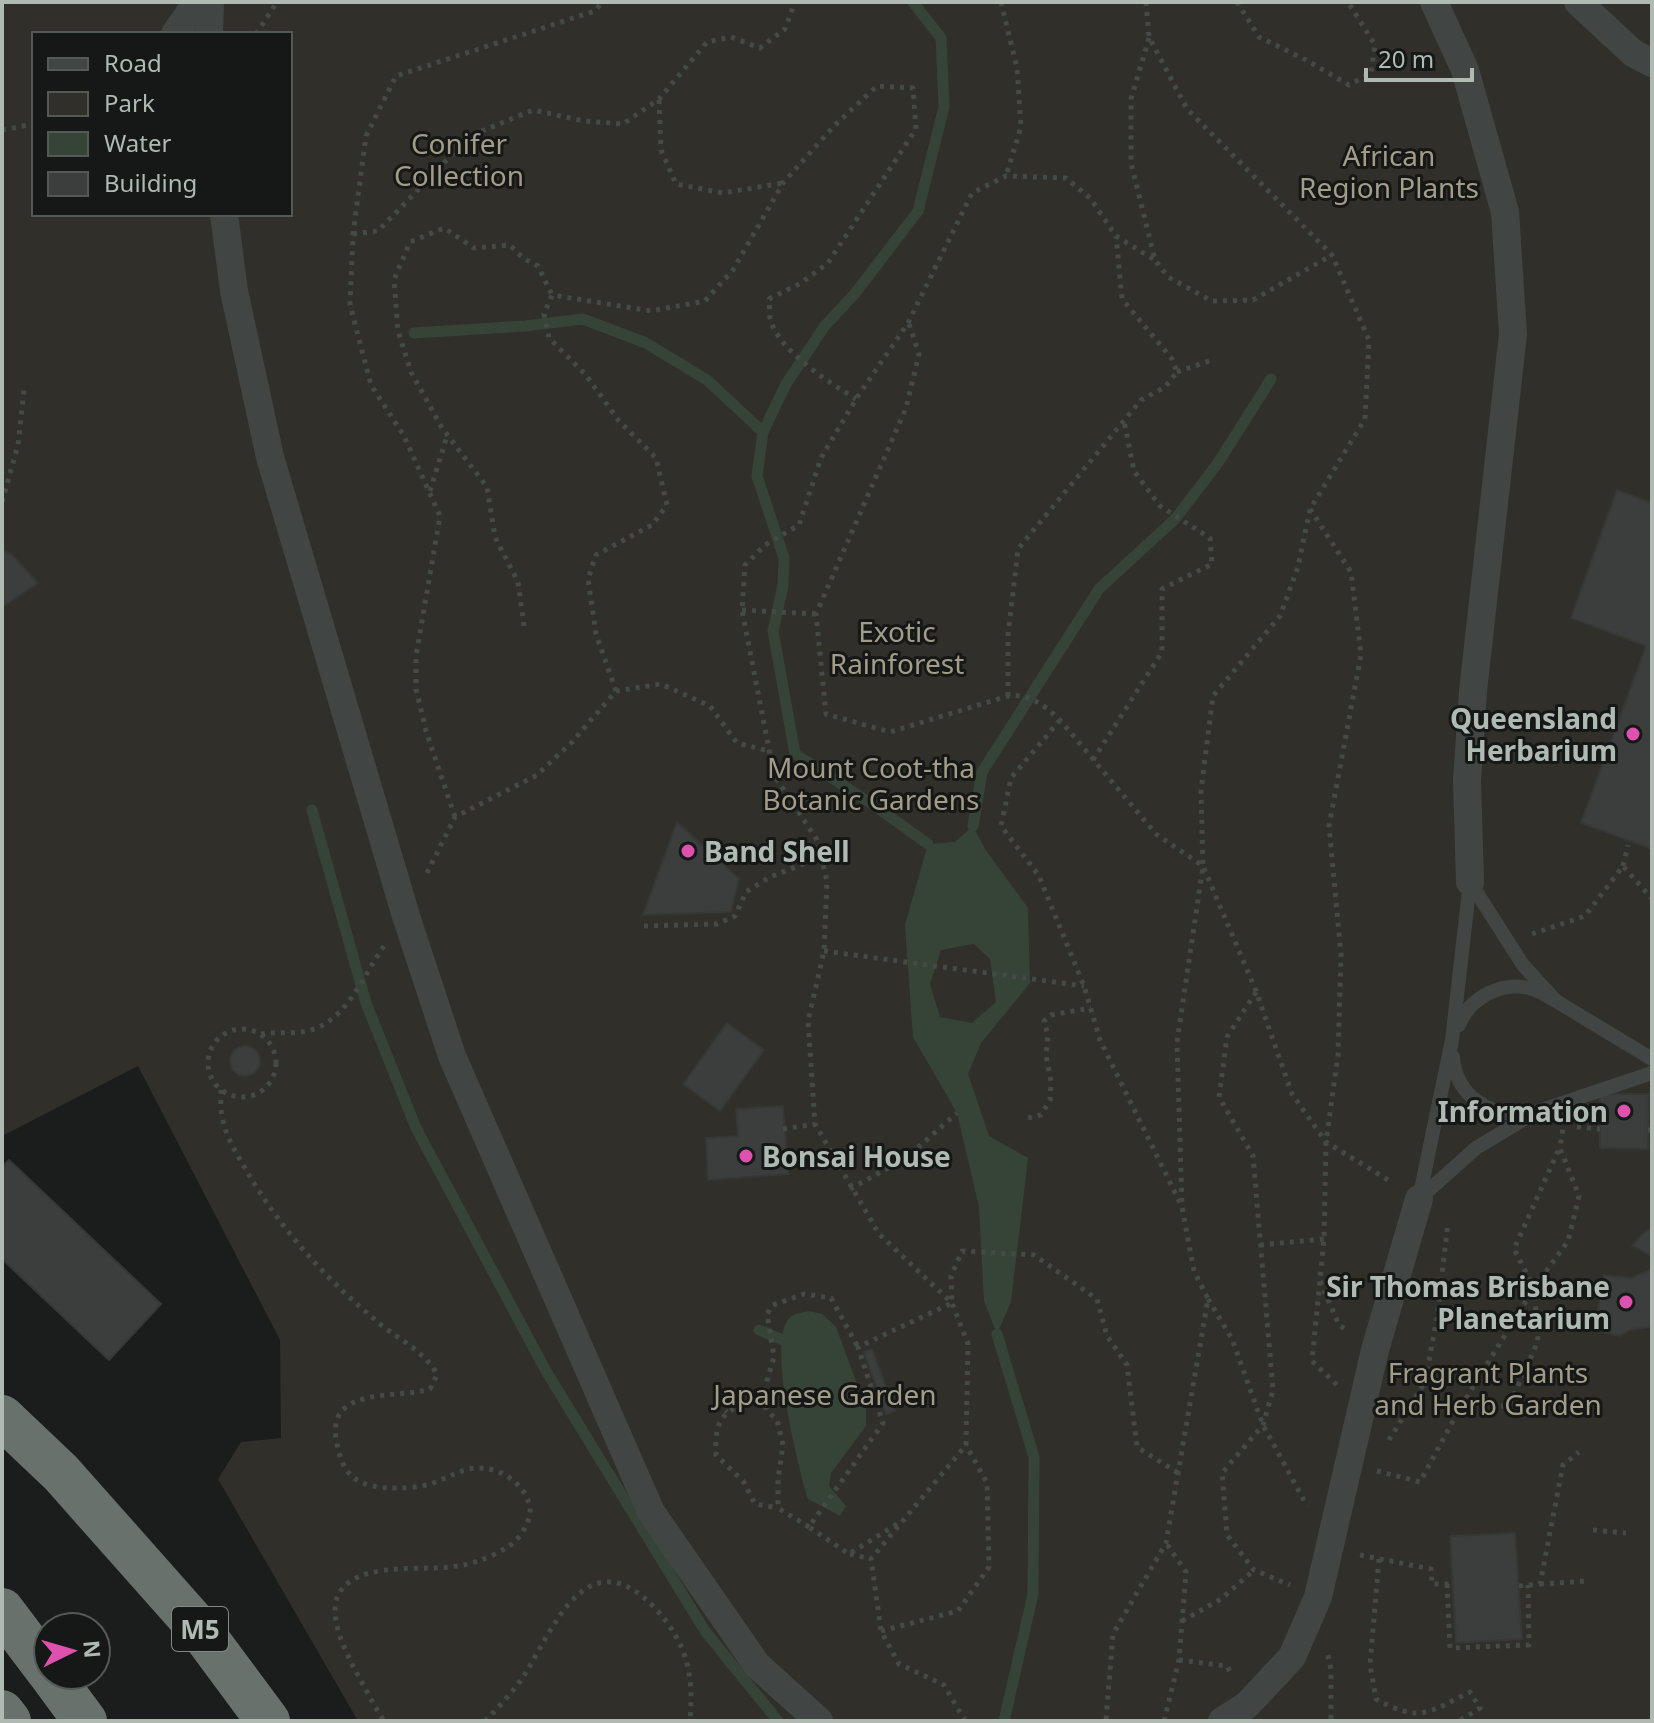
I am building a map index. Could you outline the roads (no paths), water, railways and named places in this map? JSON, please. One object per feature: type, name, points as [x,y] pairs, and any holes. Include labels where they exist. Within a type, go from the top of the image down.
[{"type":"highway","name":"M5","points":[[2,1417],[61,1473],[202,1632],[268,1721]]},
{"type":"highway","points":[[2,1610],[32,1650]]},
{"type":"highway","points":[[62,1691],[85,1721]]},
{"type":"highway","points":[[2,1712],[9,1721]]},
{"type":"street","points":[[176,32],[197,2]]},
{"type":"street","points":[[209,32],[210,2]]},
{"type":"street","points":[[1434,2],[1465,70],[1505,212],[1513,334],[1473,691],[1467,781],[1470,882]]},
{"type":"street","points":[[1578,2],[1633,53],[1652,63]]},
{"type":"street","points":[[224,216],[234,291],[270,457],[406,916],[452,1056],[651,1512],[757,1665],[819,1721]]},
{"type":"street","points":[[1222,1721],[1247,1705],[1292,1657],[1318,1597],[1330,1546],[1358,1467],[1360,1408],[1419,1199]]},
{"type":"lane","points":[[1470,882],[1523,965],[1556,1001]]},
{"type":"lane","points":[[1419,1199],[1452,1040],[1470,882]]},
{"type":"lane","points":[[1652,1059],[1533,989],[1508,987],[1483,995],[1464,1012],[1452,1040],[1454,1070],[1466,1093],[1486,1108],[1511,1116],[1536,1112],[1652,1073]]},
{"type":"lane","points":[[1419,1199],[1476,1148],[1536,1112]]},
{"type":"water","points":[[973,826],[985,849],[1028,908],[1030,983],[981,1043],[968,1074],[989,1136],[1028,1158],[1011,1302],[997,1334],[984,1301],[979,1207],[957,1113],[913,1037],[905,925],[928,844],[955,842]],"holes":[[[974,944],[990,959],[996,1002],[972,1023],[940,1017],[930,984],[941,950]]]},
{"type":"water","points":[[809,1311],[822,1314],[836,1327],[866,1408],[866,1426],[831,1473],[829,1486],[846,1506],[840,1516],[808,1499],[787,1408],[781,1356],[782,1335],[789,1318]]},
{"type":"waterway","points":[[913,2],[941,38],[944,107],[918,211],[857,291],[824,327],[786,384],[763,432],[757,476],[784,558],[783,586],[773,631],[795,754],[928,844]]},
{"type":"waterway","points":[[414,333],[583,319],[646,343],[707,380],[763,432]]},
{"type":"waterway","points":[[973,826],[982,772],[1099,589],[1175,519],[1218,463],[1271,379]]},
{"type":"waterway","points":[[312,810],[366,1003],[416,1128],[546,1371],[705,1631],[778,1721]]},
{"type":"waterway","points":[[759,1330],[783,1340]]},
{"type":"waterway","points":[[997,1334],[1034,1457],[1033,1594],[1004,1721]]},
{"type":"place","name":"Queensland Herbarium","points":[[1633,734]]},
{"type":"place","name":"Band Shell","points":[[688,851]]},
{"type":"place","name":"Information","points":[[1624,1111]]},
{"type":"place","name":"Bonsai House","points":[[746,1156]]},
{"type":"place","name":"Sir Thomas Brisbane Planetarium","points":[[1626,1302]]},
{"type":"park label","name":"Conifer Collection","points":[[459,159]]},
{"type":"park label","name":"African Region Plants","points":[[1389,171]]},
{"type":"park label","name":"Exotic Rainforest","points":[[897,647]]},
{"type":"park label","name":"Mount Coot-tha Botanic Gardens","points":[[871,783]]},
{"type":"park label","name":"Fragrant Plants and Herb Garden","points":[[1488,1388]]},
{"type":"park label","name":"Japanese Garden","points":[[825,1394]]}]
